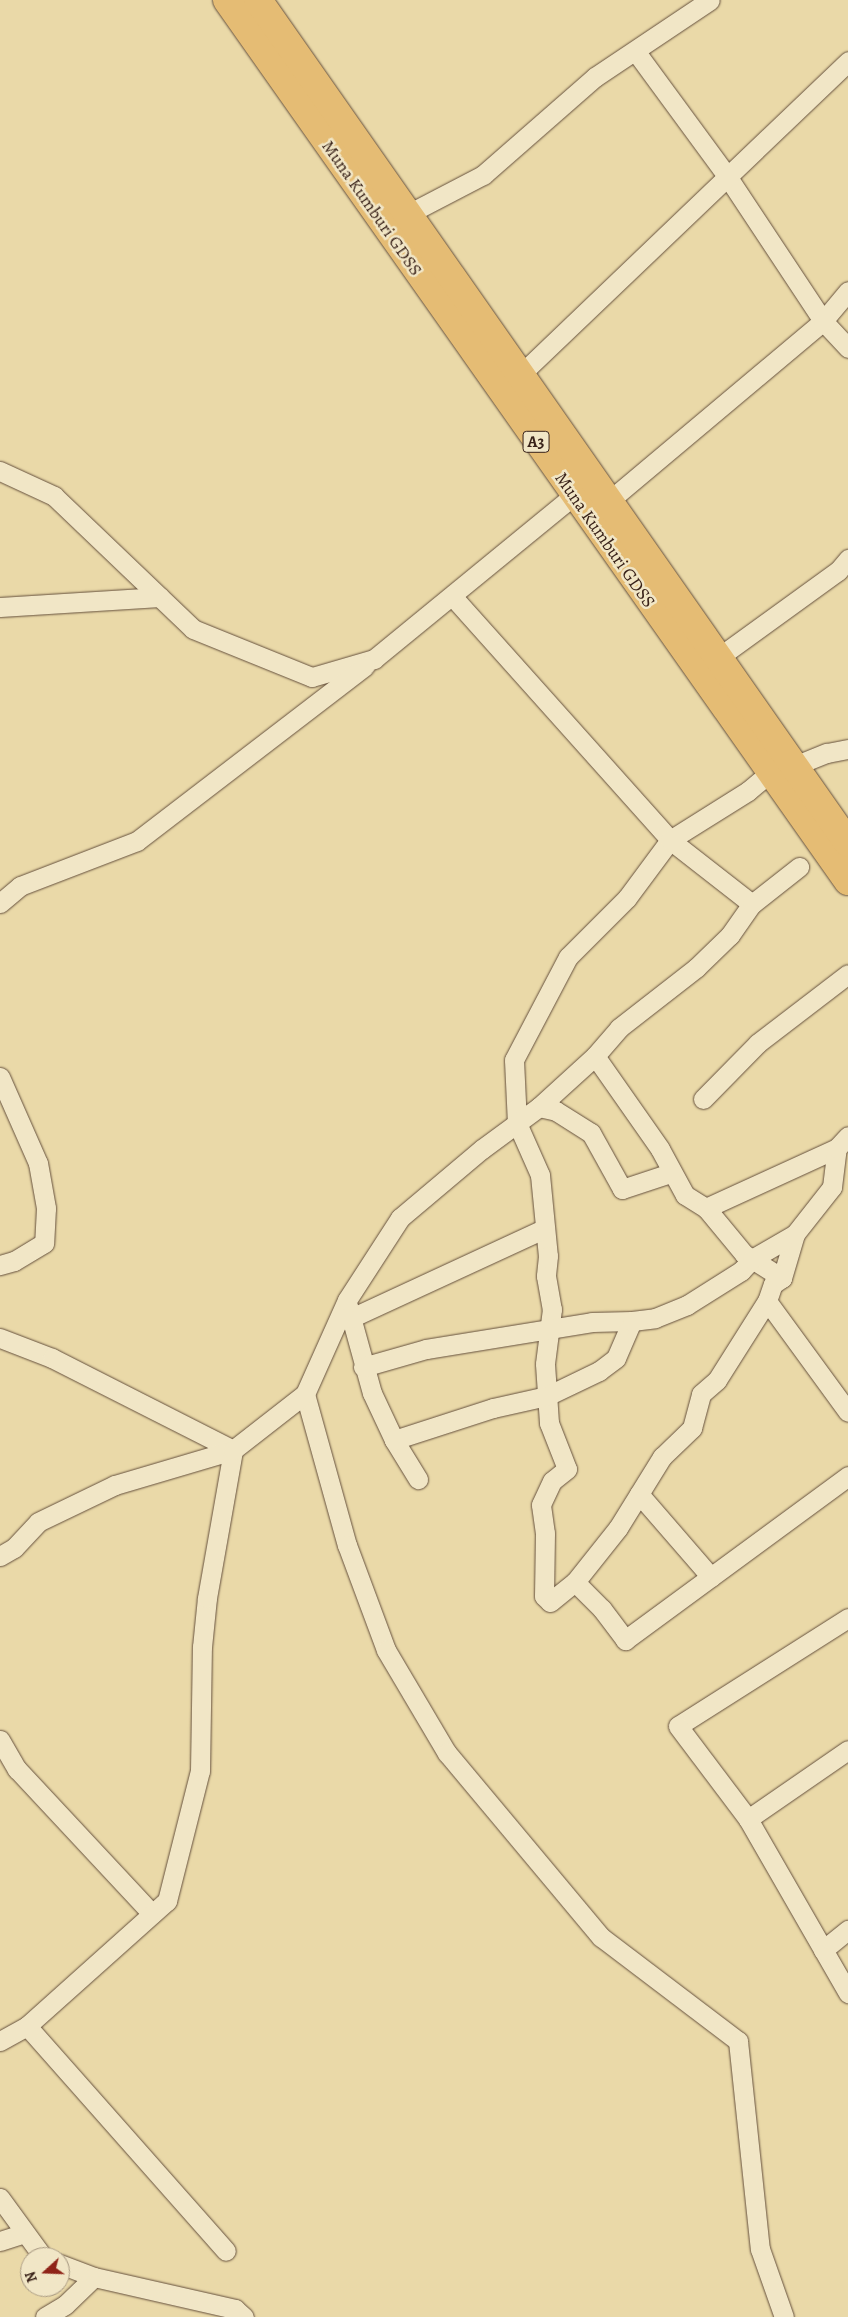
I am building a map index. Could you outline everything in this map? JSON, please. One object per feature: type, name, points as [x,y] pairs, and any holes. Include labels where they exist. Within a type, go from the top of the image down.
[{"type":"highway","name":"Muna Kumburi GDSS","points":[[227,0],[573,496],[783,769],[848,843]]},
{"type":"highway","name":"Muna Kumburi GDSS","points":[[258,0],[718,656],[848,881]]},
{"type":"street","points":[[408,214],[483,176],[595,77],[636,52],[710,0]]},
{"type":"street","points":[[636,52],[727,176],[824,321],[848,348]]},
{"type":"street","points":[[521,374],[848,61]]},
{"type":"street","points":[[610,500],[824,321],[848,291]]},
{"type":"street","points":[[0,471],[54,496],[193,629],[312,677],[374,659]]},
{"type":"street","points":[[0,903],[20,886],[137,841],[453,597],[573,496]]},
{"type":"street","points":[[718,656],[838,571],[848,559]]},
{"type":"street","points":[[0,607],[160,597]]},
{"type":"street","points":[[453,597],[670,840],[752,904]]},
{"type":"street","points":[[795,1234],[782,1278],[774,1284],[767,1301],[717,1380],[701,1394],[692,1428],[662,1457],[639,1494],[575,1582],[550,1602],[544,1596],[545,1533],[541,1506],[552,1481],[567,1469],[549,1423],[547,1396],[548,1331],[552,1309],[546,1276],[548,1256],[540,1175],[517,1123],[514,1060],[568,958],[627,898],[670,840],[783,769],[827,752],[848,750]]},
{"type":"street","points":[[0,1556],[14,1548],[38,1522],[114,1485],[233,1450],[305,1394],[349,1309],[400,1218],[517,1123],[540,1107],[595,1056],[619,1028],[730,936],[752,904],[799,867]]},
{"type":"street","points":[[703,1099],[758,1044],[848,974]]},
{"type":"street","points":[[595,1056],[660,1149],[670,1173],[684,1195],[706,1208],[744,1254],[782,1278]]},
{"type":"street","points":[[0,1077],[38,1163],[46,1208],[44,1243],[14,1262],[0,1265]]},
{"type":"street","points":[[540,1107],[556,1111],[591,1133],[622,1189],[670,1173]]},
{"type":"street","points":[[706,1208],[843,1142]]},
{"type":"street","points":[[363,1366],[426,1350],[548,1331],[592,1322],[632,1321],[655,1318],[687,1305],[741,1271],[752,1259],[795,1234],[832,1187],[843,1142]]},
{"type":"street","points":[[349,1309],[544,1229]]},
{"type":"street","points":[[767,1301],[848,1412]]},
{"type":"street","points":[[349,1309],[363,1366],[394,1440],[418,1479]]},
{"type":"street","points":[[394,1440],[493,1408],[547,1396],[577,1383],[616,1358],[632,1321]]},
{"type":"street","points":[[0,1338],[52,1358],[233,1450]]},
{"type":"street","points":[[305,1394],[347,1546],[386,1650],[447,1753],[601,1937],[738,2041],[760,2249],[784,2317]]},
{"type":"street","points":[[0,2041],[27,2026],[167,1901],[200,1771],[202,1647],[207,1598],[233,1450]]},
{"type":"street","points":[[575,1582],[602,1610],[625,1640],[848,1476]]},
{"type":"street","points":[[639,1494],[711,1577]]},
{"type":"street","points":[[848,1618],[678,1726],[748,1819],[848,1993]]},
{"type":"street","points":[[0,1740],[17,1769],[152,1914]]},
{"type":"street","points":[[748,1819],[848,1750]]},
{"type":"street","points":[[823,1950],[848,1930]]},
{"type":"street","points":[[27,2026],[226,2251]]},
{"type":"street","points":[[0,2198],[35,2247]]},
{"type":"street","points":[[0,2241],[24,2233]]},
{"type":"street","points":[[70,2268],[94,2276],[235,2309],[244,2317]]},
{"type":"street","points":[[45,2317],[65,2305],[94,2276]]}]
